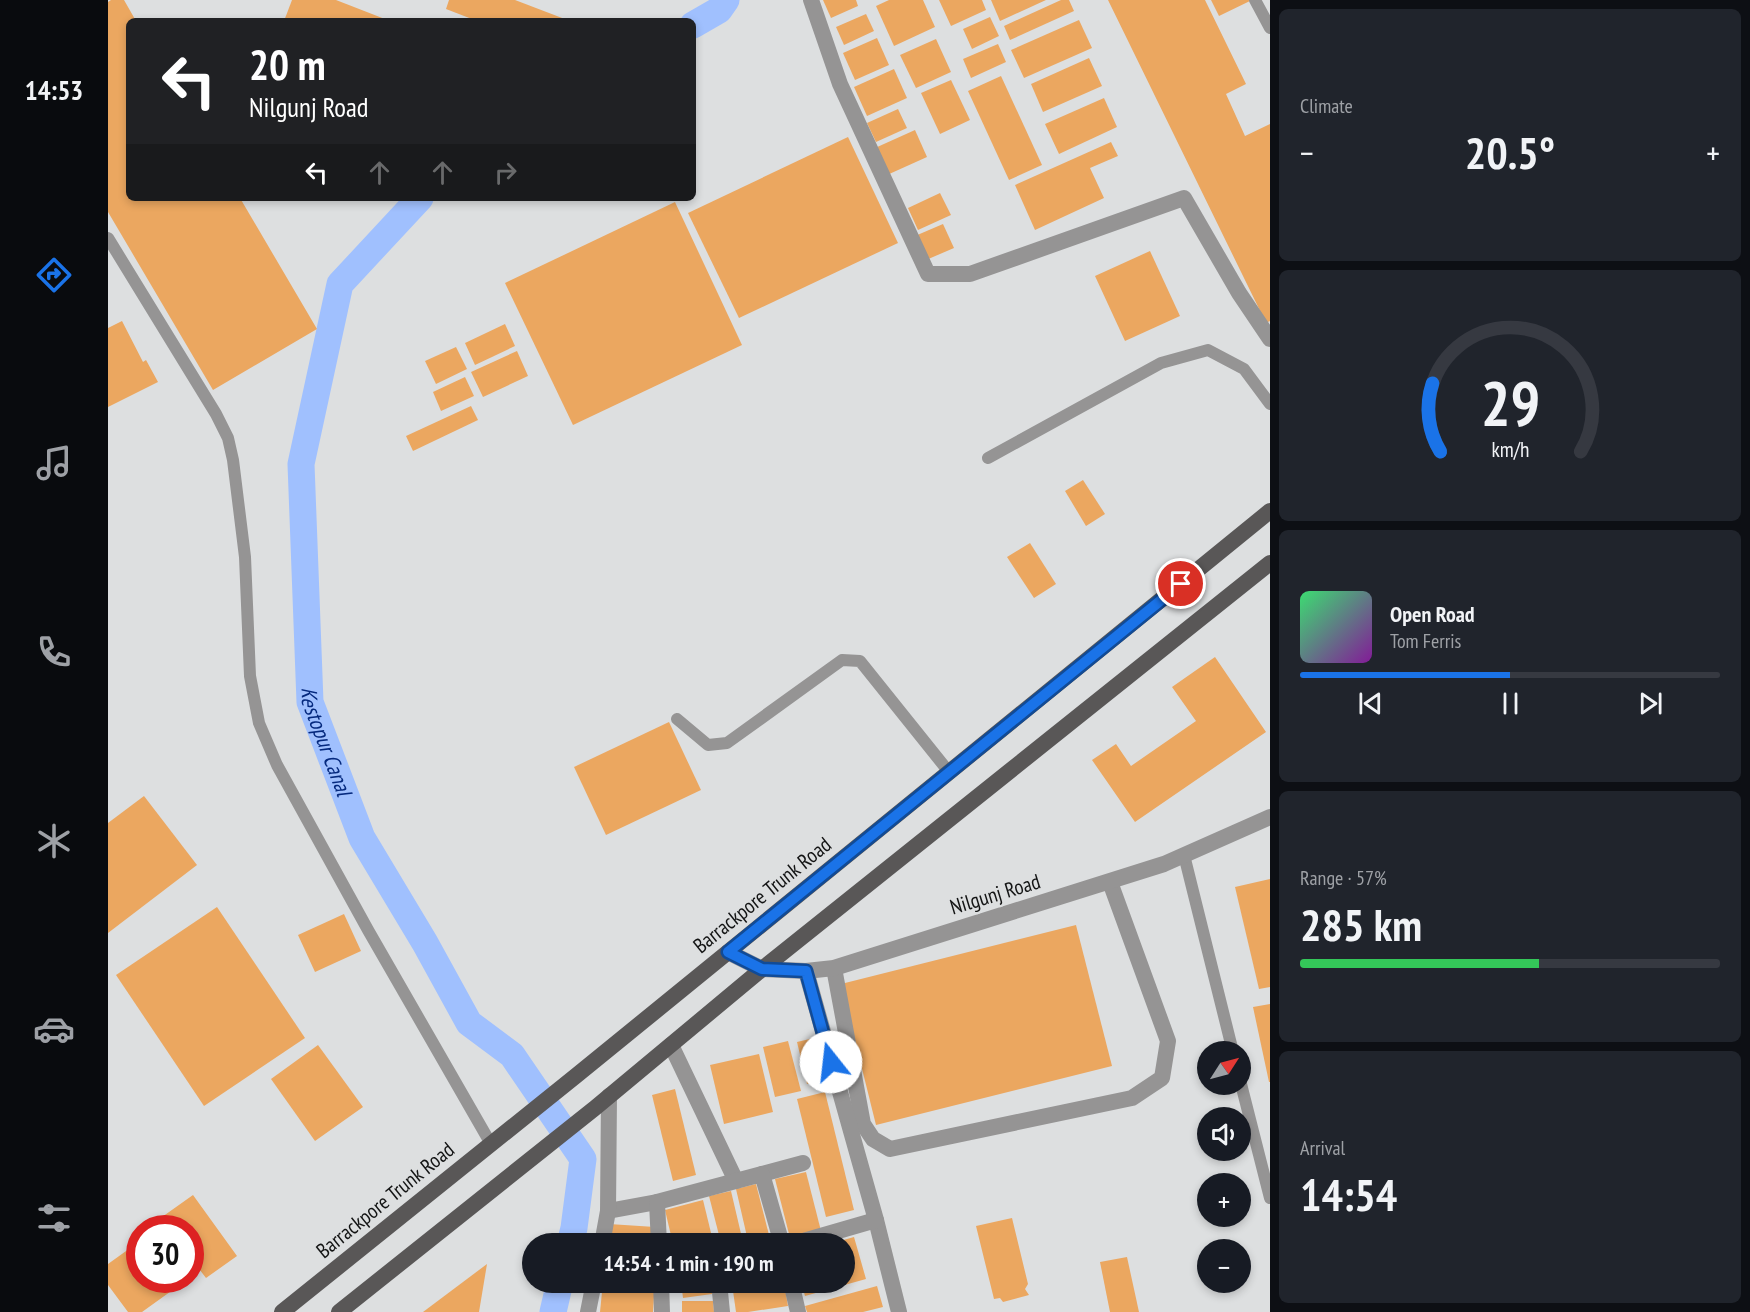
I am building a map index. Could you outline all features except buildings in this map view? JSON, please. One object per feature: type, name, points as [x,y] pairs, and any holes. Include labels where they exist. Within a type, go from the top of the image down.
[{"type":"main road","name":"Barrackpore Trunk Road","points":[[282,1312],[1270,511]]},
{"type":"main road","points":[[339,1312],[595,1108],[762,969],[1270,563]]},
{"type":"street","points":[[811,0],[840,84],[928,274],[970,274],[1184,198],[1239,292],[1270,339]]},
{"type":"street","name":"Nilgunj Road","points":[[728,952],[762,969],[806,971],[834,968],[1164,864],[1270,817]]},
{"type":"street","points":[[834,968],[863,1124],[873,1139],[890,1149],[1132,1098],[1162,1078],[1168,1041],[1110,882]]},
{"type":"street","points":[[806,971],[876,1220],[899,1312]]},
{"type":"street","points":[[671,1045],[736,1181]]},
{"type":"street","points":[[604,1233],[608,1211],[609,1096]]},
{"type":"street","points":[[608,1211],[657,1202],[802,1163]]},
{"type":"street","points":[[762,1174],[779,1233]]},
{"type":"street","points":[[657,1202],[658,1233]]},
{"type":"street","points":[[831,1233],[876,1220]]},
{"type":"street","points":[[588,1312],[592,1293]]},
{"type":"street","points":[[661,1293],[662,1312]]},
{"type":"street","points":[[720,1293],[722,1312]]},
{"type":"street","points":[[794,1293],[798,1312]]},
{"type":"lane","points":[[1255,0],[1270,28]]},
{"type":"lane","points":[[108,238],[216,414],[228,438],[233,460],[244,557],[250,676],[259,723],[277,765],[356,909],[491,1144]]},
{"type":"lane","points":[[988,458],[1161,363],[1208,350],[1244,369],[1270,404]]},
{"type":"lane","points":[[677,718],[708,745],[727,743],[842,660],[860,661],[949,772]]},
{"type":"lane","points":[[1184,855],[1230,1041]]},
{"type":"lane","points":[[1244,1095],[1270,1198]]},
{"type":"waterway","name":"Kestopur Canal","points":[[696,23],[719,10],[726,0]]},
{"type":"waterway","name":"Kestopur Canal","points":[[417,201],[340,284],[301,464],[310,702],[362,838],[425,943],[469,1023],[512,1055],[583,1159],[573,1233]]},
{"type":"waterway","name":"Kestopur Canal","points":[[553,1312],[557,1293]]},
{"type":"route","points":[[831,1062],[806,971],[762,969],[728,952],[1181,584]]}]
